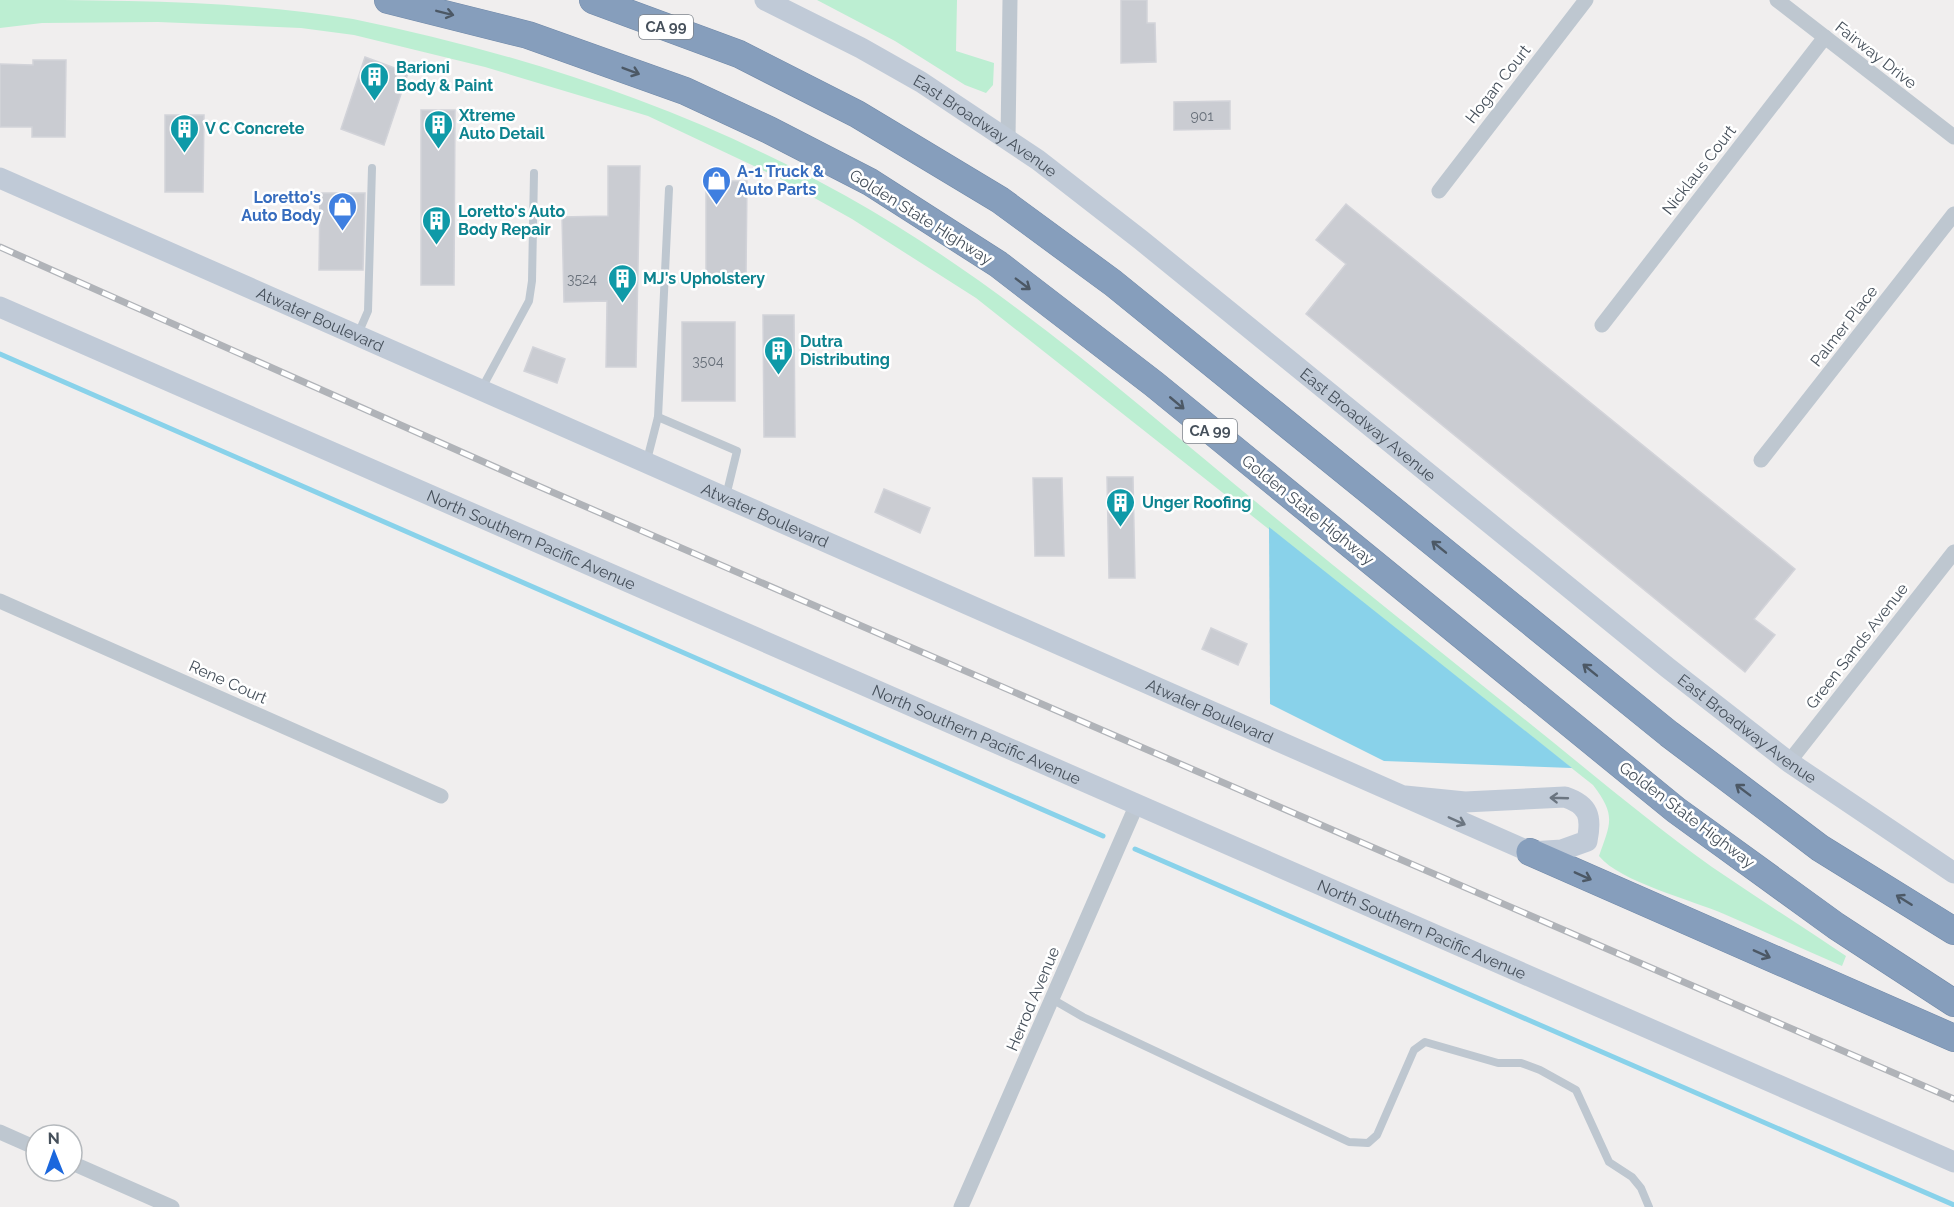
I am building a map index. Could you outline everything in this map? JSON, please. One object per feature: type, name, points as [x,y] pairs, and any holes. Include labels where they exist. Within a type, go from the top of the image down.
[{"type":"highway","name":"Golden State Highway","points":[[388,0],[528,35],[685,91],[839,166],[998,264],[1154,384],[1676,810],[1836,926],[1954,1002]]},
{"type":"highway","name":"CA 99","points":[[593,0],[739,54],[857,114],[1000,200],[1122,290],[1669,734],[1820,848],[1954,931]]},
{"type":"highway","points":[[624,0],[739,54]]},
{"type":"highway","points":[[1530,852],[1954,1038]]},
{"type":"main road","name":"East Broadway Avenue","points":[[765,0],[861,48],[921,82],[1008,138],[1141,240],[1658,661],[1789,762],[1954,873]]},
{"type":"main road","name":"Atwater Boulevard","points":[[0,178],[1530,852]]},
{"type":"main road","name":"North Southern Pacific Avenue","points":[[0,307],[1954,1162]]},
{"type":"main road","points":[[1405,796],[1465,802],[1565,797],[1579,802],[1586,812],[1590,825],[1587,841],[1562,850],[1530,852]]},
{"type":"street","points":[[1008,138],[1011,0]]},
{"type":"street","name":"Hogan Court","points":[[1439,191],[1586,0]]},
{"type":"street","name":"Fairway Drive","points":[[1777,0],[1954,137]]},
{"type":"street","name":"Nicklaus Court","points":[[1602,325],[1825,37]]},
{"type":"street","name":"Palmer Place","points":[[1761,460],[1954,214]]},
{"type":"street","name":"Green Sands Avenue","points":[[1789,762],[1953,554]]},
{"type":"street","name":"Rene Court","points":[[0,601],[441,796]]},
{"type":"street","name":"Herrod Avenue","points":[[961,1207],[1137,804]]},
{"type":"street","points":[[0,1132],[24,1143]]},
{"type":"street","points":[[84,1168],[172,1207]]},
{"type":"lane","points":[[358,335],[368,311],[372,168]]},
{"type":"lane","points":[[482,389],[529,301],[532,280],[534,173]]},
{"type":"lane","points":[[646,462],[658,417],[669,189]]},
{"type":"lane","points":[[658,417],[737,451],[726,496]]},
{"type":"lane","points":[[1052,999],[1083,1017],[1349,1142],[1368,1143],[1377,1135],[1414,1050],[1425,1042],[1498,1063],[1521,1063],[1540,1070],[1576,1090],[1609,1162],[1632,1177],[1641,1188],[1649,1207]]},
{"type":"green space","points":[[0,0],[133,1],[221,5],[353,19],[481,49],[607,88],[668,111],[788,165],[903,230],[958,266],[1064,344],[1329,562],[1662,830],[1712,867],[1846,956],[1842,966],[1724,914],[1657,890],[1609,865],[1599,856],[1608,828],[1608,813],[1606,805],[1593,785],[976,298],[852,219],[777,177],[648,116],[485,67],[354,35],[301,28],[158,22],[42,23],[0,28]]},
{"type":"green space","points":[[817,0],[957,0],[956,51],[994,63],[993,85],[986,93],[965,85],[895,41]]},
{"type":"water","points":[[1269,527],[1572,768],[1384,761],[1270,704]]},
{"type":"building","points":[[1121,0],[1147,0],[1147,23],[1155,23],[1156,62],[1121,63]]},
{"type":"building","name":"Barioni Body & Paint","points":[[365,57],[408,73],[384,145],[341,129]]},
{"type":"building","points":[[33,60],[66,60],[65,137],[32,137],[32,127],[0,127],[0,64],[33,65]]},
{"type":"building","points":[[1230,101],[1230,129],[1174,130],[1174,102]]},
{"type":"building","points":[[421,110],[455,110],[454,285],[421,285]]},
{"type":"building","name":"V C Concrete","points":[[165,115],[204,115],[203,192],[165,192]]},
{"type":"building","points":[[608,166],[640,166],[636,367],[606,367],[607,301],[564,302],[562,217],[608,216]]},
{"type":"building","points":[[706,181],[747,181],[746,276],[706,276]]},
{"type":"building","name":"Loretto's Auto Body","points":[[320,193],[365,193],[363,270],[319,270]]},
{"type":"building","points":[[1346,204],[1795,569],[1754,619],[1775,635],[1745,672],[1306,314],[1346,264],[1316,240]]},
{"type":"building","name":"Dutra Distributing","points":[[763,315],[794,315],[795,437],[764,437]]},
{"type":"building","points":[[682,322],[735,322],[735,401],[682,401]]},
{"type":"building","points":[[533,347],[565,359],[557,383],[524,371]]},
{"type":"building","name":"Unger Roofing","points":[[1107,477],[1133,477],[1135,578],[1109,578]]},
{"type":"building","points":[[1033,478],[1062,478],[1064,556],[1035,556]]},
{"type":"building","points":[[884,489],[930,508],[920,533],[875,512]]},
{"type":"building","points":[[1211,628],[1247,644],[1238,665],[1202,649]]},
{"type":"waterway","points":[[0,354],[1103,836]]},
{"type":"waterway","points":[[1135,849],[1954,1205]]},
{"type":"railway","points":[[0,247],[522,479],[1954,1099]]},
{"type":"place","name":"Barioni Body & Paint","points":[[375,102]]},
{"type":"place","name":"Xtreme Auto Detail","points":[[438,150]]},
{"type":"place","name":"V C Concrete","points":[[184,154]]},
{"type":"place","name":"A-1 Truck & Auto Parts","points":[[716,206]]},
{"type":"place","name":"Loretto's Auto Body","points":[[342,232]]},
{"type":"place","name":"Loretto's Auto Body Repair","points":[[437,246]]},
{"type":"place","name":"MJ's Upholstery","points":[[622,304]]},
{"type":"place","name":"Dutra Distributing","points":[[779,376]]},
{"type":"place","name":"Unger Roofing","points":[[1121,528]]}]
